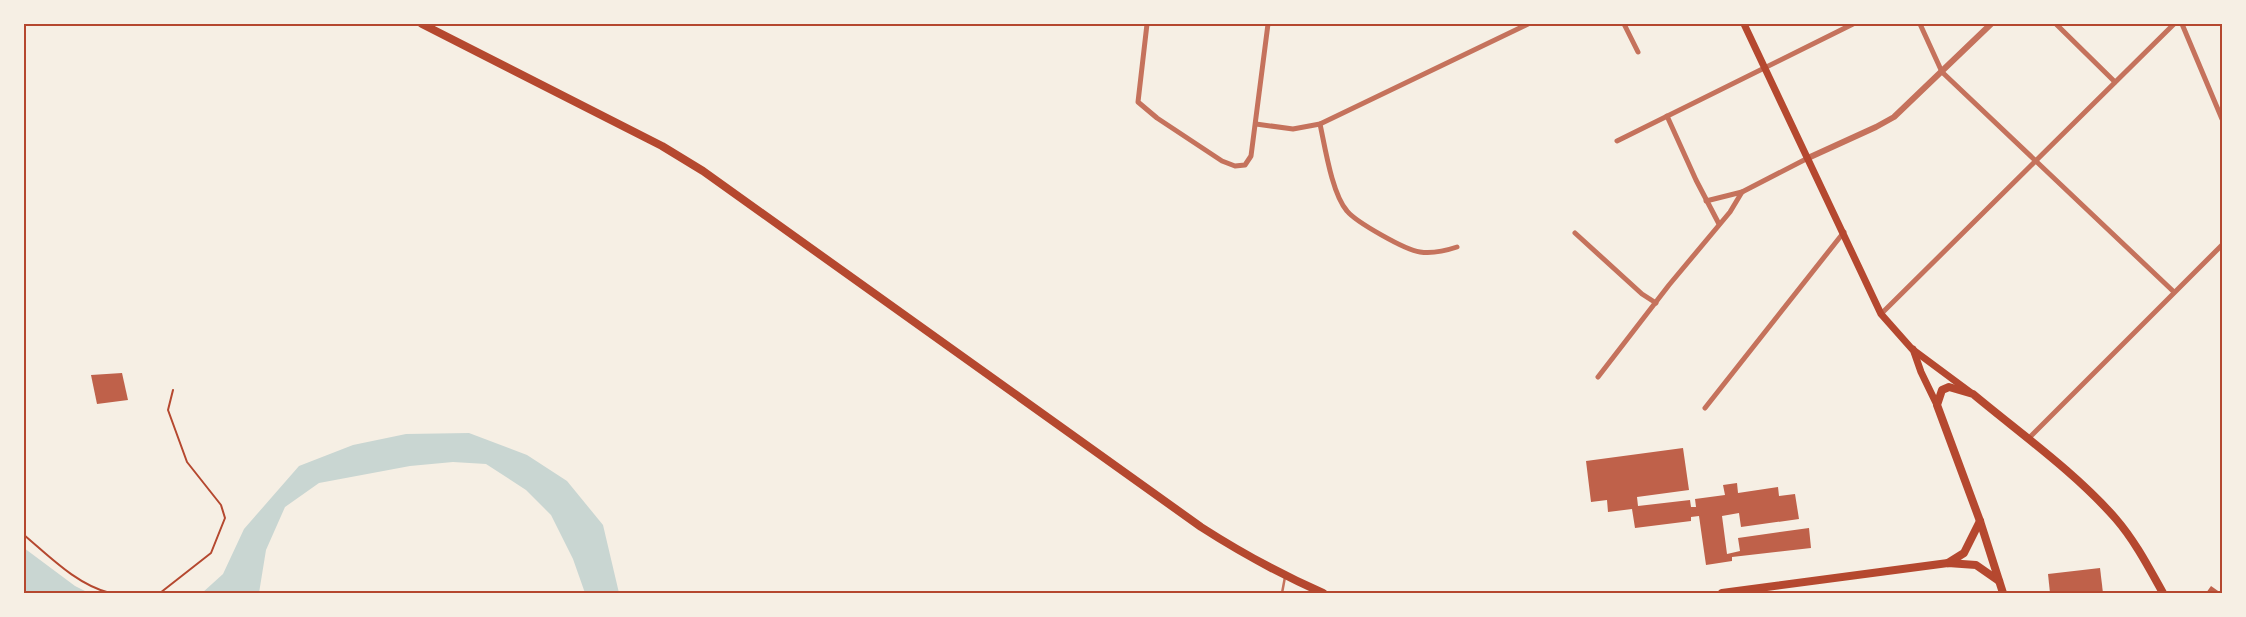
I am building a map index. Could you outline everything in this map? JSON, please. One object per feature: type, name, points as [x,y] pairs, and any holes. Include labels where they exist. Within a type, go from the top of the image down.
[{"type":"main road","points":[[422,24],[662,146],[703,172],[1201,527],[1239,552],[1285,577],[1322,593]]},
{"type":"main road","points":[[1744,24],[1844,232],[1881,314],[1912,349],[1973,394],[2094,495],[2117,520],[2140,551],[2163,593]]},
{"type":"main road","points":[[1912,349],[1937,405],[1980,521],[2003,593]]},
{"type":"main road","points":[[1937,405],[1942,390],[1949,387],[1973,394]]},
{"type":"main road","points":[[1948,564],[1964,553],[1980,521]]},
{"type":"main road","points":[[1722,593],[1948,564],[1976,565],[1999,580]]},
{"type":"street","points":[[1147,24],[1138,102],[1157,118],[1222,161],[1235,166],[1245,165],[1251,156],[1268,24]]},
{"type":"street","points":[[1256,124],[1293,130],[1320,124],[1528,24]]},
{"type":"street","points":[[1624,24],[1638,52]]},
{"type":"street","points":[[1617,141],[1853,24]]},
{"type":"street","points":[[1920,24],[1942,72],[2174,292]]},
{"type":"street","points":[[1706,201],[1742,192],[1894,117],[1991,24]]},
{"type":"street","points":[[2056,24],[2115,82]]},
{"type":"street","points":[[1881,314],[2174,24]]},
{"type":"street","points":[[2182,24],[2222,118]]},
{"type":"street","points":[[1667,116],[1706,201],[1719,224]]},
{"type":"street","points":[[1320,124],[1332,181],[1347,211],[1374,231],[1418,252],[1442,252],[1457,248]]},
{"type":"street","points":[[1598,377],[1656,302],[1730,212],[1742,192]]},
{"type":"street","points":[[1705,408],[1844,232]]},
{"type":"street","points":[[1575,233],[1642,294],[1656,302]]},
{"type":"street","points":[[2028,439],[2222,245]]},
{"type":"lane","points":[[1282,593],[1285,577]]},
{"type":"path","points":[[160,593],[211,553],[225,518],[221,505],[187,462],[168,410],[173,390]]},
{"type":"path","points":[[24,535],[78,578],[102,591],[110,593]]},
{"type":"shaded area","points":[[469,433],[527,455],[567,481],[603,525],[619,593],[585,593],[573,559],[551,515],[526,490],[486,464],[453,462],[410,466],[319,483],[285,507],[266,550],[259,593],[202,593],[223,574],[244,529],[299,466],[353,445],[406,434]]},
{"type":"shaded area","points":[[24,548],[75,586],[89,593],[24,593]]},
{"type":"building","points":[[122,373],[128,400],[97,404],[91,375]]},
{"type":"building","points":[[1683,448],[1689,490],[1637,497],[1638,506],[1690,500],[1691,507],[1696,507],[1695,499],[1725,495],[1723,485],[1737,483],[1738,493],[1778,487],[1779,496],[1795,494],[1799,519],[1741,527],[1739,513],[1722,516],[1727,554],[1740,551],[1738,538],[1809,528],[1811,548],[1732,557],[1732,561],[1706,565],[1699,516],[1691,517],[1691,521],[1635,528],[1632,509],[1608,512],[1607,500],[1591,502],[1586,461]]},
{"type":"building","points":[[2100,568],[2103,593],[2050,593],[2048,574]]},
{"type":"building","points":[[2211,586],[2221,593],[2206,593]]}]
